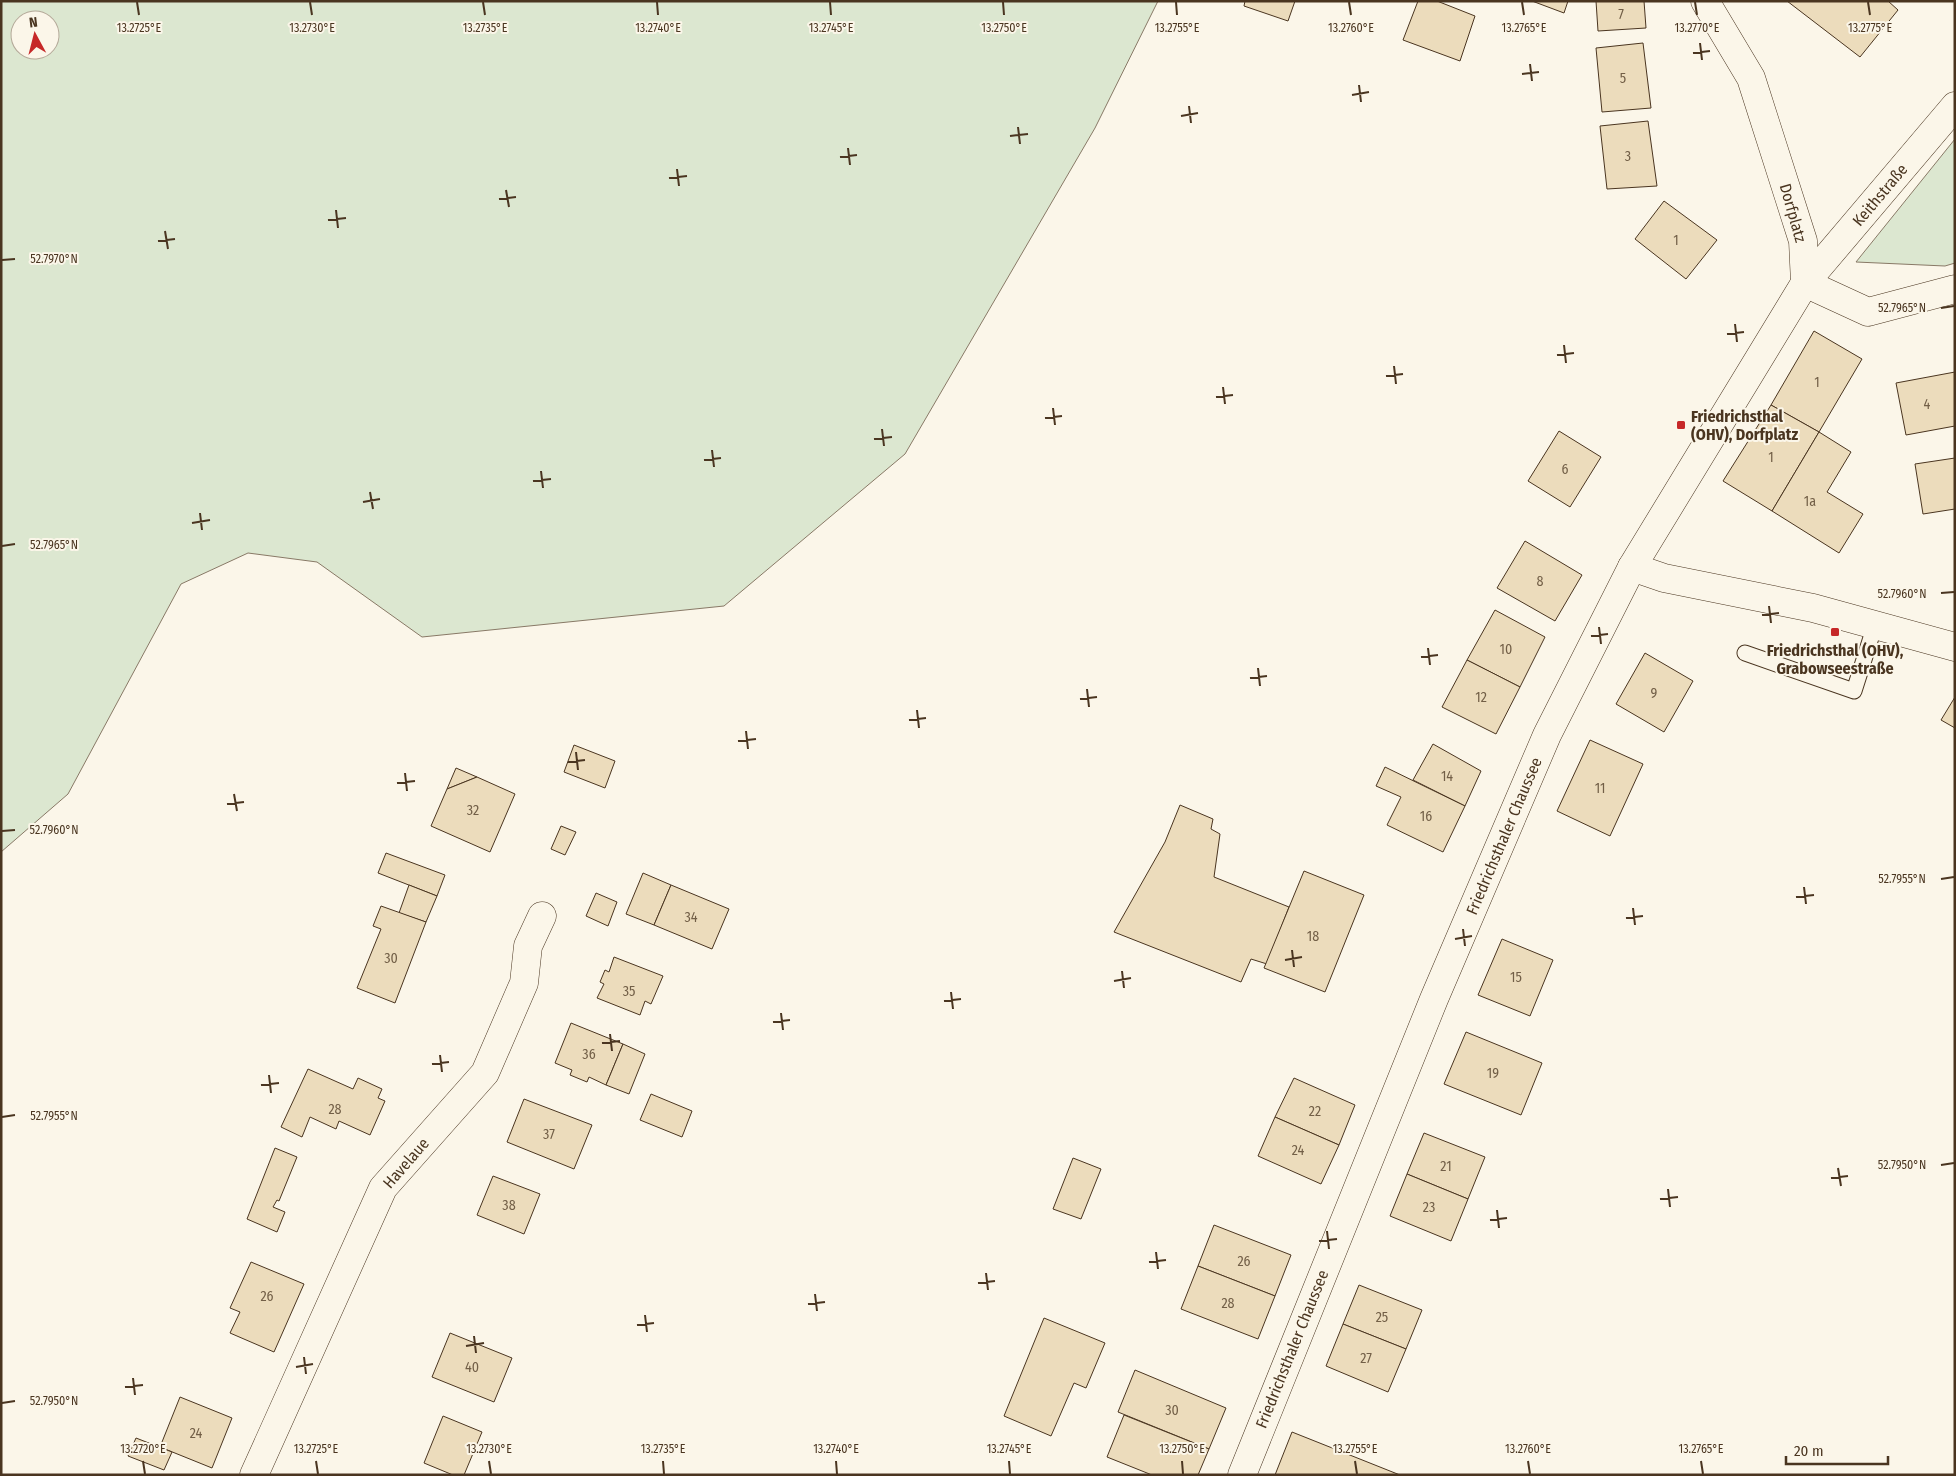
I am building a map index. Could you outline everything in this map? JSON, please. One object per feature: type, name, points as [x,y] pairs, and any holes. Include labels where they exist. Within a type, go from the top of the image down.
[{"type":"street","name":"Dorfplatz","points":[[1705,1],[1751,78],[1803,241],[1805,283]]},
{"type":"street","name":"Keithstraße","points":[[1805,283],[1955,106]]},
{"type":"street","points":[[1805,283],[1868,312],[1955,288]]},
{"type":"street","name":"Friedrichsthaler Chaussee","points":[[1242,1475],[1434,999],[1547,735],[1632,567],[1805,283]]},
{"type":"street","points":[[1632,567],[1664,578],[1813,608],[1955,647]]},
{"type":"street","name":"Havelaue","points":[[254,1475],[383,1188],[486,1073],[524,983],[528,946],[542,916]]},
{"type":"lane","points":[[1745,653],[1854,691],[1876,625]]},
{"type":"green space","points":[[1,1],[1158,1],[1095,128],[905,454],[724,606],[422,637],[317,562],[248,553],[181,584],[68,794],[1,852]]},
{"type":"green space","points":[[1955,139],[1955,263],[1945,266],[1856,262]]},
{"type":"building","points":[[1245,1],[1295,1],[1288,21],[1244,6]]},
{"type":"building","points":[[1418,1],[1437,1],[1475,16],[1460,61],[1403,40]]},
{"type":"building","points":[[1532,1],[1568,1],[1564,13]]},
{"type":"building","points":[[1596,1],[1644,1],[1646,28],[1598,31]]},
{"type":"building","points":[[1787,1],[1888,1],[1898,10],[1860,57]]},
{"type":"building","points":[[1643,43],[1651,108],[1602,112],[1596,48]]},
{"type":"building","points":[[1648,121],[1657,186],[1607,189],[1600,126]]},
{"type":"building","points":[[1664,201],[1717,240],[1686,279],[1635,239]]},
{"type":"building","points":[[1814,331],[1862,359],[1819,432],[1771,405]]},
{"type":"building","points":[[1955,372],[1955,426],[1906,435],[1896,383]]},
{"type":"building","points":[[1771,405],[1819,432],[1772,511],[1723,481]]},
{"type":"building","points":[[1559,431],[1601,457],[1570,507],[1528,481]]},
{"type":"building","points":[[1819,432],[1851,452],[1827,492],[1863,514],[1839,553],[1772,511]]},
{"type":"building","points":[[1955,458],[1955,509],[1923,514],[1915,464]]},
{"type":"building","points":[[1525,541],[1582,575],[1555,621],[1497,588]]},
{"type":"building","points":[[1495,610],[1545,637],[1520,687],[1467,660]]},
{"type":"building","points":[[1645,653],[1693,681],[1664,732],[1616,704]]},
{"type":"building","points":[[1467,660],[1520,687],[1496,734],[1442,707]]},
{"type":"building","points":[[1955,697],[1955,728],[1941,720]]},
{"type":"building","points":[[1590,740],[1643,764],[1610,836],[1557,811]]},
{"type":"building","points":[[1433,744],[1481,771],[1465,806],[1413,780]]},
{"type":"building","points":[[574,745],[615,761],[605,788],[564,772]]},
{"type":"building","points":[[1385,767],[1465,806],[1443,852],[1387,825],[1401,797],[1376,786]]},
{"type":"building","points":[[456,768],[477,777],[447,789]]},
{"type":"building","points":[[477,777],[515,794],[490,852],[431,826],[447,789]]},
{"type":"building","points":[[1180,805],[1213,819],[1211,829],[1220,834],[1214,877],[1289,907],[1267,964],[1251,959],[1241,982],[1114,932],[1165,842]]},
{"type":"building","points":[[561,826],[576,832],[565,855],[551,849]]},
{"type":"building","points":[[386,853],[445,875],[437,896],[378,873]]},
{"type":"building","points":[[1304,871],[1364,895],[1325,992],[1264,968]]},
{"type":"building","points":[[643,873],[671,885],[654,925],[626,914]]},
{"type":"building","points":[[409,885],[437,896],[426,922],[399,913]]},
{"type":"building","points":[[671,885],[729,909],[712,949],[654,925]]},
{"type":"building","points":[[596,893],[617,902],[608,926],[586,916]]},
{"type":"building","points":[[381,906],[426,922],[395,1003],[357,988],[381,929],[373,926]]},
{"type":"building","points":[[1502,939],[1553,960],[1530,1016],[1478,995]]},
{"type":"building","points":[[614,957],[663,976],[651,1004],[645,1001],[640,1015],[597,998],[604,984],[600,982],[605,970],[609,972]]},
{"type":"building","points":[[571,1023],[623,1044],[606,1085],[589,1077],[587,1082],[570,1075],[572,1070],[555,1063]]},
{"type":"building","points":[[1466,1032],[1542,1063],[1521,1115],[1444,1084]]},
{"type":"building","points":[[623,1044],[645,1054],[629,1094],[606,1085]]},
{"type":"building","points":[[308,1069],[353,1089],[358,1078],[382,1089],[378,1098],[385,1101],[370,1135],[339,1121],[336,1129],[310,1117],[302,1137],[281,1127]]},
{"type":"building","points":[[1294,1078],[1355,1105],[1339,1145],[1275,1117]]},
{"type":"building","points":[[651,1094],[692,1111],[682,1137],[640,1120]]},
{"type":"building","points":[[524,1099],[592,1125],[574,1169],[507,1142]]},
{"type":"building","points":[[1275,1117],[1339,1145],[1321,1184],[1258,1156]]},
{"type":"building","points":[[1424,1133],[1485,1157],[1468,1199],[1407,1174]]},
{"type":"building","points":[[275,1148],[297,1157],[279,1201],[277,1200],[273,1207],[285,1212],[277,1232],[247,1219]]},
{"type":"building","points":[[1073,1158],[1101,1169],[1081,1219],[1053,1209]]},
{"type":"building","points":[[1407,1174],[1468,1199],[1451,1241],[1390,1216]]},
{"type":"building","points":[[493,1176],[540,1194],[524,1234],[477,1215]]},
{"type":"building","points":[[1214,1225],[1291,1255],[1275,1296],[1198,1266]]},
{"type":"building","points":[[251,1262],[304,1284],[274,1352],[230,1333],[240,1312],[230,1308]]},
{"type":"building","points":[[1198,1266],[1275,1296],[1258,1339],[1181,1309]]},
{"type":"building","points":[[1359,1285],[1422,1310],[1406,1349],[1343,1324]]},
{"type":"building","points":[[1044,1318],[1105,1343],[1086,1388],[1074,1383],[1051,1436],[1004,1416]]},
{"type":"building","points":[[1343,1324],[1406,1349],[1388,1392],[1326,1366]]},
{"type":"building","points":[[450,1333],[512,1358],[494,1402],[432,1377]]},
{"type":"building","points":[[1135,1370],[1226,1408],[1209,1449],[1118,1412]]},
{"type":"building","points":[[180,1397],[232,1418],[212,1468],[160,1447]]},
{"type":"building","points":[[1124,1415],[1209,1449],[1198,1475],[1152,1475],[1107,1457]]},
{"type":"building","points":[[443,1416],[482,1432],[464,1475],[453,1475],[424,1463]]},
{"type":"building","points":[[1292,1432],[1400,1475],[1275,1475]]},
{"type":"building","points":[[136,1438],[172,1452],[164,1470],[128,1456]]},
{"type":"place","name":"Friedrichsthal (OHV), Dorfplatz","points":[[1681,425]]},
{"type":"place","name":"Friedrichsthal (OHV), Grabowseestraße","points":[[1835,632]]}]
